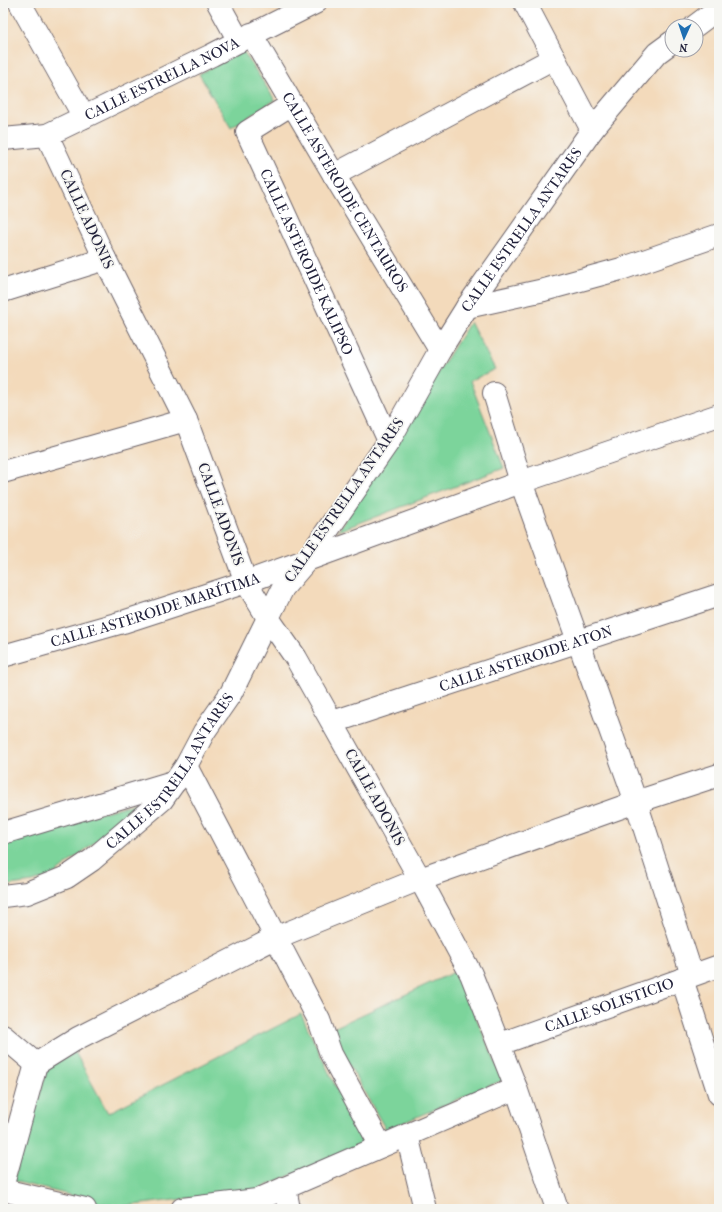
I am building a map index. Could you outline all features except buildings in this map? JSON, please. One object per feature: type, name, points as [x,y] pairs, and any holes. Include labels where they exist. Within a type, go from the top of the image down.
[{"type":"street","points":[[20,3],[84,117]]},
{"type":"street","name":"CALLE ASTEROIDE CENTAUROS","points":[[218,3],[245,37],[292,104],[440,350]]},
{"type":"street","name":"CALLE ESTRELLA NOVA","points":[[3,139],[47,135],[316,3]]},
{"type":"street","points":[[525,3],[592,130]]},
{"type":"street","points":[[704,19],[719,8]]},
{"type":"street","name":"CALLE ESTRELLA ANTARES","points":[[3,896],[27,893],[47,886],[73,873],[92,860],[162,800],[181,774],[204,732],[231,693],[284,588],[306,560],[389,441],[440,350],[467,307],[592,130],[657,53],[664,48]]},
{"type":"street","points":[[334,175],[554,58]]},
{"type":"street","name":"CALLE ASTEROIDE KALIPSO","points":[[292,104],[247,132],[389,441]]},
{"type":"street","name":"CALLE ADONIS","points":[[47,135],[105,259],[186,420],[246,582],[268,618],[296,658],[333,722],[472,974],[516,1088],[557,1209]]},
{"type":"street","points":[[467,307],[544,290],[621,269],[719,235]]},
{"type":"street","points":[[3,291],[105,259]]},
{"type":"street","points":[[494,393],[521,482],[636,802],[687,977],[719,1094]]},
{"type":"street","name":"CALLE ASTEROIDE MARÍTIMA","points":[[3,656],[123,622],[246,582],[521,482],[719,415]]},
{"type":"street","points":[[3,472],[186,420]]},
{"type":"street","name":"CALLE ASTEROIDE ATON","points":[[333,722],[578,640],[719,595]]},
{"type":"street","points":[[3,833],[181,774],[276,938],[319,1020],[331,1054],[381,1146]]},
{"type":"street","points":[[3,1184],[36,1064],[78,1038],[276,938],[420,879],[636,802],[719,775]]},
{"type":"street","name":"CALLE SOLISTICIO","points":[[500,1044],[719,966]]},
{"type":"street","points":[[3,1036],[36,1064]]},
{"type":"street","points":[[182,1209],[257,1200],[287,1199],[381,1146],[516,1088]]},
{"type":"street","points":[[407,1135],[425,1209]]},
{"type":"street","points":[[3,1190],[85,1209]]},
{"type":"green space","points":[[243,51],[275,100],[231,128],[199,74]]},
{"type":"green space","points":[[470,322],[495,369],[470,381],[504,468],[338,531]]},
{"type":"green space","points":[[150,799],[53,875],[33,882],[3,886],[3,841]]},
{"type":"green space","points":[[456,971],[503,1080],[386,1130],[329,1030]]},
{"type":"green space","points":[[301,1014],[363,1144],[256,1190],[118,1207],[13,1181],[48,1067],[75,1052],[108,1113]]}]
